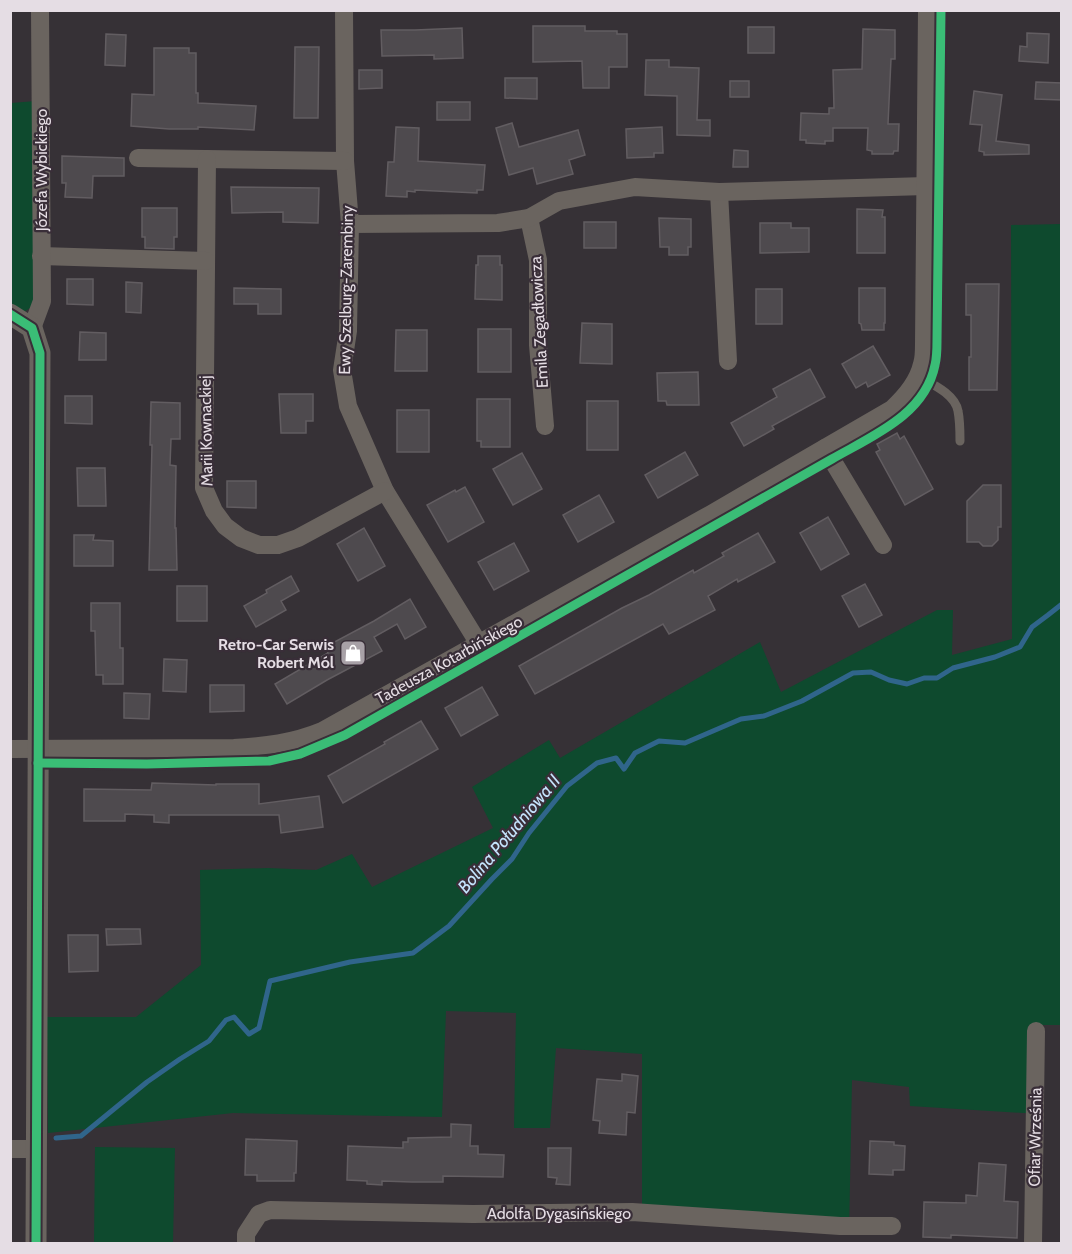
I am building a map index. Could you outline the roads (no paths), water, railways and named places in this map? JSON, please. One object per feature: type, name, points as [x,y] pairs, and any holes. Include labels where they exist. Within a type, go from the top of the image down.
[{"type":"street","name":"Józefa Wybickiego","points":[[32,328],[42,301],[40,10]]},
{"type":"street","name":"Ewy Szelburg-Zarembiny","points":[[344,10],[345,161],[350,224],[348,331],[342,370],[348,406],[385,491],[479,644]]},
{"type":"street","name":"Tadeusza Kotarbińskiego","points":[[10,749],[234,748],[289,742],[322,731],[892,409],[911,389],[918,376],[924,344],[927,10]]},
{"type":"street","points":[[138,158],[345,161]]},
{"type":"street","name":"Marii Kownackiej","points":[[207,159],[204,488],[214,511],[225,526],[241,538],[259,545],[278,545],[298,538],[385,491]]},
{"type":"street","points":[[350,224],[498,223],[529,218],[559,201],[635,187],[718,192],[926,186]]},
{"type":"street","points":[[718,192],[728,361]]},
{"type":"street","name":"Emila Zegadłowicza","points":[[529,218],[538,260],[538,345],[545,426]]},
{"type":"street","points":[[41,256],[206,261]]},
{"type":"street","points":[[10,314],[32,328],[40,353],[36,1244]]},
{"type":"street","points":[[825,448],[883,545]]},
{"type":"street","name":"Ofiar Września","points":[[1033,1244],[1036,1030]]},
{"type":"street","points":[[10,1149],[36,1149]]},
{"type":"street","name":"Adolfa Dygasińskiego","points":[[246,1244],[246,1234],[259,1214],[270,1210],[472,1214],[632,1212],[840,1226],[892,1226]]},
{"type":"lane","points":[[918,376],[950,396],[955,403],[958,411],[960,441]]},
{"type":"waterway","name":"Bolina Południowa II","points":[[56,1138],[81,1136],[147,1082],[209,1041],[226,1020],[234,1017],[249,1034],[259,1028],[270,981],[350,962],[413,953],[449,926],[512,859],[529,833],[567,786],[597,763],[616,758],[624,769],[635,753],[659,741],[685,743],[741,719],[764,716],[802,701],[853,673],[871,672],[889,680],[907,684],[924,678],[937,678],[953,668],[995,657],[1020,647],[1032,627],[1062,604]]},
{"type":"place","name":"Retro-Car Serwis Robert Mól","points":[[353,653]]}]
